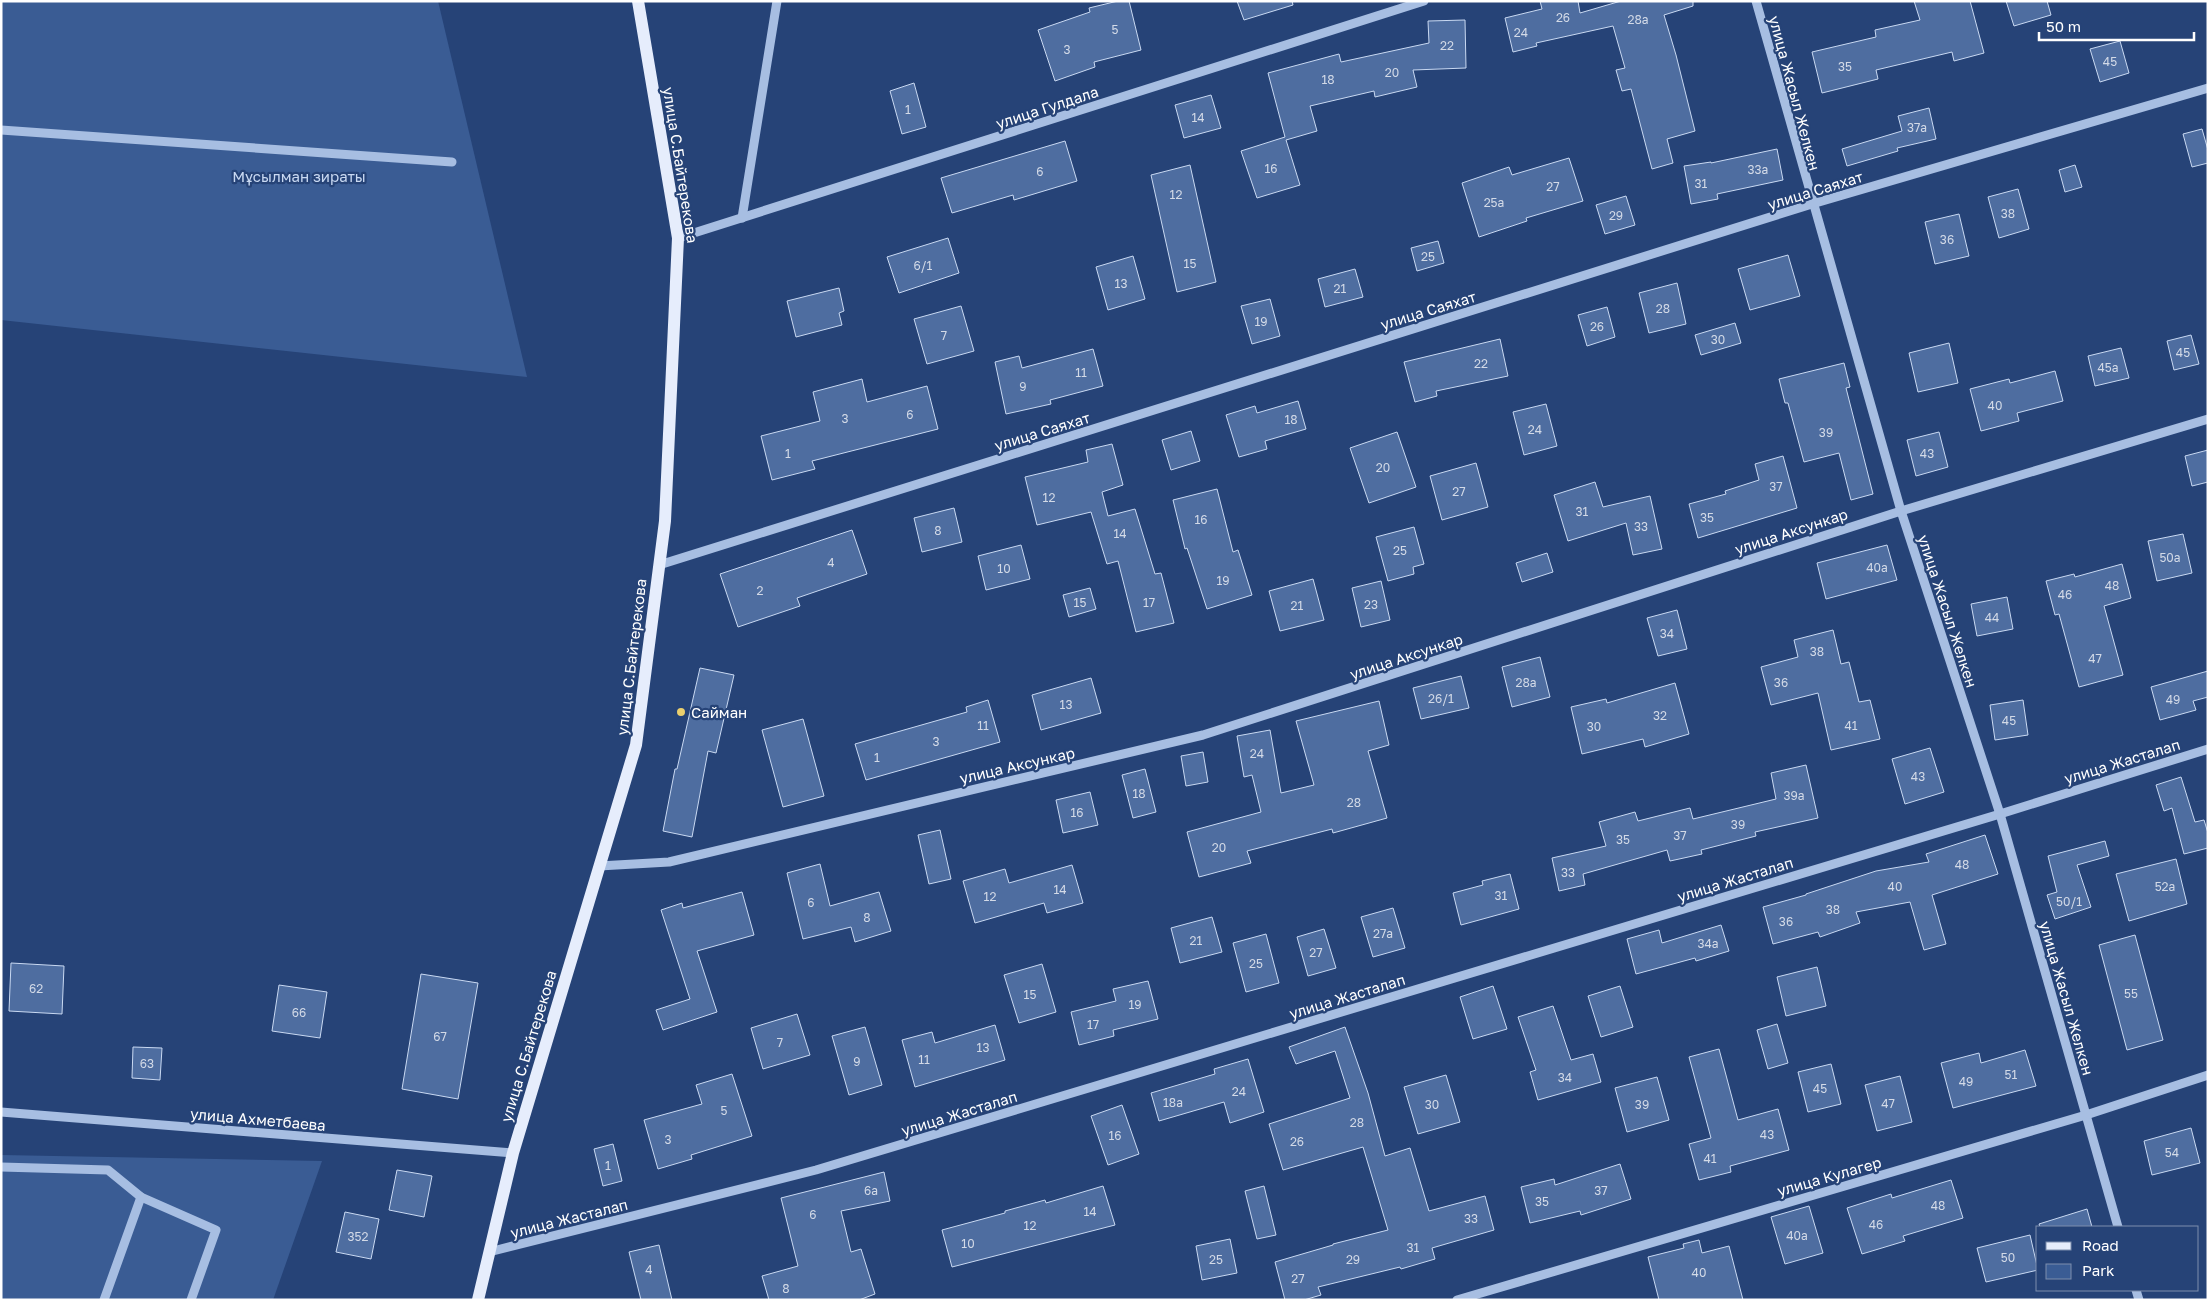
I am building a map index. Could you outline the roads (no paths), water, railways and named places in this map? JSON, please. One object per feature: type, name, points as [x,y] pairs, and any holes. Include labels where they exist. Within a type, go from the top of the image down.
[{"type":"main road","name":"улица С.Байтерекова","points":[[478,1300],[513,1153],[636,745],[665,521],[678,238],[638,1]]},
{"type":"street","points":[[742,218],[777,1]]},
{"type":"street","name":"улица Гулдала","points":[[678,238],[1424,1]]},
{"type":"street","name":"улица Жасыл Желкен","points":[[1756,1],[1900,511],[2000,814],[2118,1226]]},
{"type":"street","name":"улица Саяхат","points":[[659,565],[1812,204],[2208,88]]},
{"type":"street","points":[[1,130],[452,162]]},
{"type":"street","name":"улица Аксункар","points":[[600,866],[669,862],[1203,736],[1900,511],[2208,420]]},
{"type":"street","name":"улица Жасталап","points":[[489,1252],[816,1170],[2000,814],[2208,749]]},
{"type":"street","name":"улица Кулагер","points":[[1457,1300],[2086,1115],[2208,1075]]},
{"type":"street","name":"улица Ахметбаева","points":[[1,1112],[513,1153]]},
{"type":"street","points":[[1,1167],[108,1170],[141,1197],[216,1230],[191,1300]]},
{"type":"street","points":[[104,1300],[141,1197]]},
{"type":"place","name":"Сайман","points":[[681,712]]},
{"type":"park label","name":"Мұсылман зираты","points":[[299,176]]}]
